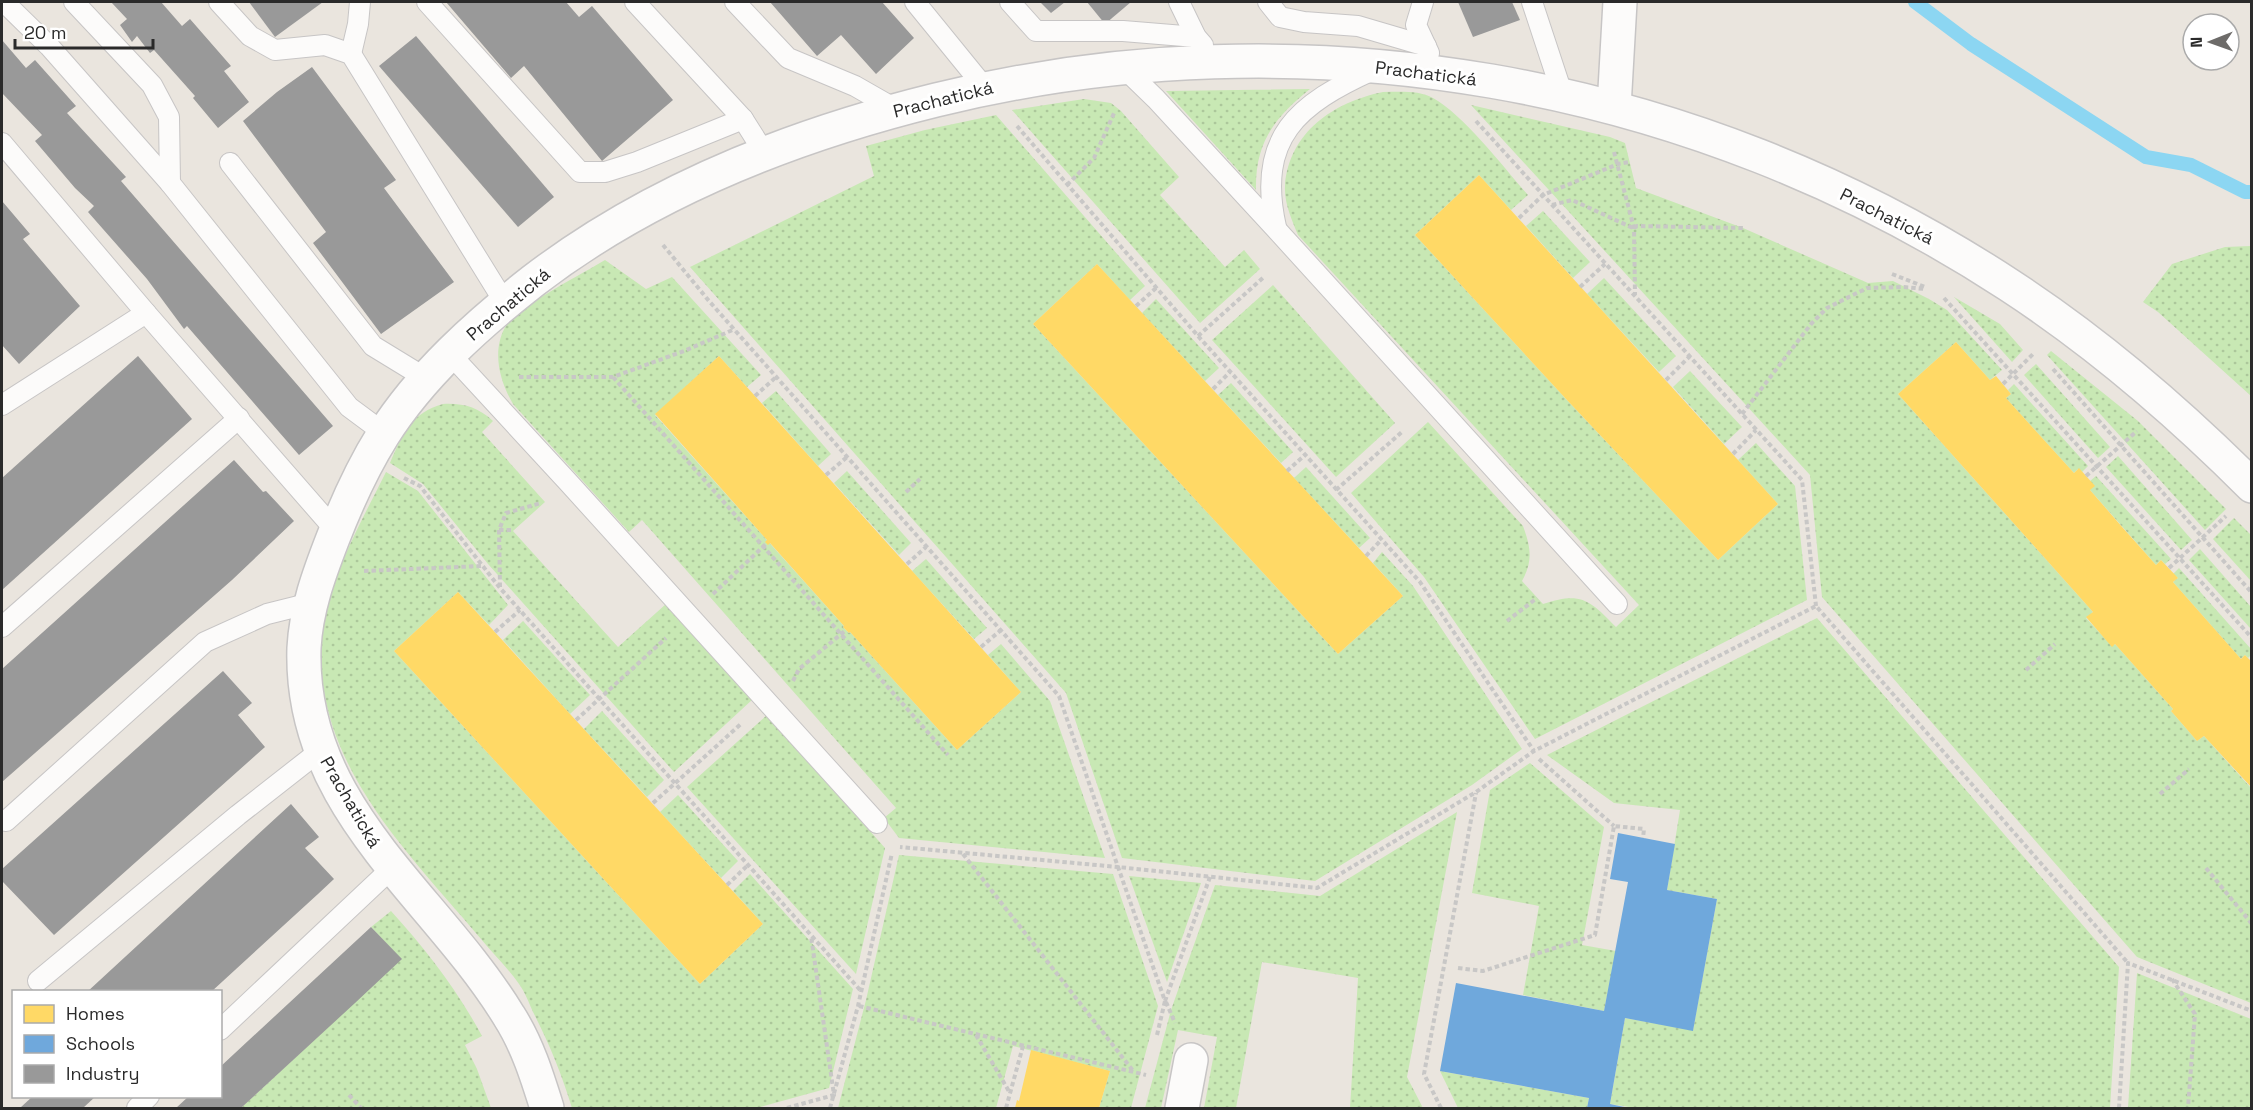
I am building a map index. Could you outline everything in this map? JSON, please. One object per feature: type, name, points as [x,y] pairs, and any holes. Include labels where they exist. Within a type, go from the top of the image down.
[{"type":"street","points":[[1614,107],[1620,2]]},
{"type":"street","name":"Prachatická","points":[[547,1108],[525,1044],[510,1017],[482,975],[392,868],[356,817],[321,750],[305,687],[304,650],[311,603],[336,531],[377,446],[401,408],[450,354],[505,303],[594,239],[704,179],[765,154],[855,122],[985,88],[1123,67],[1220,61],[1315,62],[1381,67],[1432,59],[1677,125],[1741,148],[1814,179],[1918,230],[2006,283],[2127,371],[2190,425],[2252,486]]},
{"type":"street","points":[[1182,1108],[1191,1060]]},
{"type":"lane","points":[[4,2],[49,45],[170,183],[349,407],[377,446]]},
{"type":"lane","points":[[75,2],[152,86],[169,117],[170,183]]},
{"type":"lane","points":[[219,2],[250,36],[275,50],[325,45],[351,54],[505,303]]},
{"type":"lane","points":[[351,54],[360,2]]},
{"type":"lane","points":[[427,2],[580,172],[605,172],[637,162],[743,119]]},
{"type":"lane","points":[[635,2],[743,119],[765,154]]},
{"type":"lane","points":[[735,2],[788,58],[855,86],[897,110]]},
{"type":"lane","points":[[915,2],[985,88]]},
{"type":"lane","points":[[1010,2],[1036,31],[1123,31],[1196,37]]},
{"type":"lane","points":[[1179,2],[1196,37],[1220,61]]},
{"type":"lane","points":[[1268,2],[1280,17],[1304,22],[1358,26],[1432,59]]},
{"type":"lane","points":[[1423,2],[1416,25],[1432,59]]},
{"type":"lane","points":[[1532,2],[1563,96]]},
{"type":"lane","points":[[1123,67],[1156,99],[1276,229],[1617,604]]},
{"type":"lane","points":[[1276,229],[1270,203],[1270,176],[1275,153],[1284,134],[1299,114],[1319,98],[1381,67]]},
{"type":"lane","points":[[2,143],[336,531]]},
{"type":"lane","points":[[230,163],[373,346],[427,379]]},
{"type":"lane","points":[[3,403],[146,313]]},
{"type":"lane","points":[[450,354],[877,824]]},
{"type":"lane","points":[[2,627],[239,417]]},
{"type":"lane","points":[[6,821],[205,642],[267,614],[311,603]]},
{"type":"lane","points":[[38,981],[238,815],[321,750]]},
{"type":"lane","points":[[222,1027],[392,868]]},
{"type":"path","points":[[1432,59],[1457,100],[1802,480],[1816,606],[2128,963],[2252,1011]]},
{"type":"path","points":[[985,88],[1198,336],[1420,582],[1534,751]]},
{"type":"path","points":[[1067,185],[1094,158],[1117,108]]},
{"type":"path","points":[[1613,146],[1634,228],[1635,295]]},
{"type":"path","points":[[1518,218],[1543,195],[1618,164],[1630,162]]},
{"type":"path","points":[[1552,205],[1572,200],[1634,228],[1637,226],[1743,228]]},
{"type":"path","points":[[637,214],[776,377],[1059,696],[1165,1001],[1210,877]]},
{"type":"path","points":[[1580,287],[1605,264]]},
{"type":"path","points":[[1742,414],[1811,324],[1827,308],[1867,288],[1930,289],[1892,274]]},
{"type":"path","points":[[1198,336],[1266,276]]},
{"type":"path","points":[[1136,306],[1156,288]]},
{"type":"path","points":[[1938,294],[1947,299],[2252,638]]},
{"type":"path","points":[[512,377],[613,377],[684,351],[735,329]]},
{"type":"path","points":[[2003,384],[2037,351],[2030,344]]},
{"type":"path","points":[[1666,380],[1690,356]]},
{"type":"path","points":[[2052,368],[2252,593]]},
{"type":"path","points":[[1213,389],[1230,372]]},
{"type":"path","points":[[613,377],[948,755]]},
{"type":"path","points":[[755,396],[776,377]]},
{"type":"path","points":[[1733,454],[1756,430]]},
{"type":"path","points":[[1336,489],[1402,431]]},
{"type":"path","points":[[377,446],[420,486],[500,588],[861,992]]},
{"type":"path","points":[[2086,476],[2121,446]]},
{"type":"path","points":[[1287,471],[1305,455]]},
{"type":"path","points":[[826,475],[847,457]]},
{"type":"path","points":[[906,492],[920,479]]},
{"type":"path","points":[[500,588],[499,530],[506,513],[545,502]]},
{"type":"path","points":[[499,530],[513,530]]},
{"type":"path","points":[[2169,568],[2202,538]]},
{"type":"path","points":[[1366,556],[1381,540]]},
{"type":"path","points":[[724,583],[767,543]]},
{"type":"path","points":[[907,564],[926,547]]},
{"type":"path","points":[[320,572],[483,566]]},
{"type":"path","points":[[1507,621],[1537,598]]},
{"type":"path","points":[[830,1108],[858,1006],[893,847],[1119,867],[1317,888],[1476,792],[1534,751],[1816,606]]},
{"type":"path","points":[[495,632],[520,610]]},
{"type":"path","points":[[799,669],[846,630]]},
{"type":"path","points":[[981,647],[1001,630]]},
{"type":"path","points":[[576,720],[663,641]]},
{"type":"path","points":[[2026,670],[2055,645]]},
{"type":"path","points":[[653,803],[740,725]]},
{"type":"path","points":[[1539,759],[1614,826],[1644,829],[1643,838]]},
{"type":"path","points":[[2160,794],[2189,769]]},
{"type":"path","points":[[1441,1108],[1424,1074],[1476,792]]},
{"type":"path","points":[[1458,968],[1483,971],[1595,935],[1614,826]]},
{"type":"path","points":[[962,853],[1134,1072]]},
{"type":"path","points":[[727,885],[748,865]]},
{"type":"path","points":[[2206,868],[2252,924]]},
{"type":"path","points":[[811,936],[834,1095]]},
{"type":"path","points":[[2119,1108],[2128,963]]},
{"type":"path","points":[[2172,979],[2195,1014],[2188,1108]]},
{"type":"path","points":[[858,1006],[1147,1075]]},
{"type":"path","points":[[976,1034],[1010,1093]]},
{"type":"path","points":[[1006,1108],[1023,1046]]},
{"type":"path","points":[[349,1095],[361,1108]]},
{"type":"path","points":[[787,1108],[834,1095]]},
{"type":"green space","points":[[1310,89],[1286,110],[1269,133],[1259,158],[1256,190],[1166,91]]},
{"type":"green space","points":[[1383,92],[1427,95],[1445,106],[1470,129],[1528,195],[1511,210],[1479,175],[1415,235],[1718,560],[1778,504],[1738,460],[1756,443],[1795,486],[1807,600],[1535,739],[1424,577],[1351,493],[1428,422],[1523,526],[1530,554],[1522,581],[1543,604],[1567,598],[1584,600],[1599,610],[1616,627],[1639,605],[1298,235],[1285,192],[1288,167],[1295,150],[1317,122],[1332,112],[1348,103]]},
{"type":"green space","points":[[1084,99],[1111,103],[1121,111],[1179,177],[1160,195],[1225,267],[1244,250],[1260,269],[1200,323],[1012,110]]},
{"type":"green space","points":[[1471,105],[1610,137],[1625,143],[1636,188],[1743,228],[1868,283],[1893,281],[1947,310],[2002,370],[1990,380],[1956,342],[1898,394],[2093,612],[2086,618],[2112,646],[2115,644],[2173,709],[2171,711],[2197,741],[2204,736],[2251,788],[2251,1003],[2137,957],[1822,597],[1810,475]]},
{"type":"green space","points":[[996,115],[1145,286],[1130,300],[1097,264],[1033,324],[1338,654],[1403,596],[1373,563],[1382,552],[1413,586],[1522,749],[1472,785],[1315,881],[1122,858],[1066,693],[690,267],[874,176],[866,146],[925,130]]},
{"type":"green space","points":[[1543,211],[1590,262],[1573,278],[1526,226]]},
{"type":"green space","points":[[2252,246],[2251,396],[2158,312],[2143,302],[2172,264],[2225,247]]},
{"type":"green space","points":[[605,260],[646,289],[672,277],[761,375],[747,387],[719,356],[655,415],[843,627],[957,750],[1021,692],[988,655],[1001,644],[1050,701],[1105,858],[899,838],[884,818],[896,808],[642,520],[629,532],[513,404],[501,375],[498,354],[502,334],[507,324],[524,308]]},
{"type":"green space","points":[[1604,278],[1676,356],[1659,372],[1587,294]]},
{"type":"green space","points":[[1273,285],[1395,423],[1336,477],[1212,340]]},
{"type":"green space","points":[[1954,297],[2000,324],[2023,350],[2012,362]]},
{"type":"green space","points":[[1156,299],[1219,368],[1205,381],[1142,313]]},
{"type":"green space","points":[[2051,351],[2138,421],[2226,509],[2205,530],[2047,355]]},
{"type":"green space","points":[[2036,364],[2110,447],[2098,458],[2024,375]]},
{"type":"green space","points":[[1690,371],[1742,427],[1724,444],[1673,387]]},
{"type":"green space","points":[[1231,383],[1293,452],[1281,463],[1218,395]]},
{"type":"green space","points":[[2014,384],[2088,466],[2082,472],[2078,469],[2074,473],[2006,398],[2011,394],[2008,390]]},
{"type":"green space","points":[[776,391],[831,454],[818,466],[762,403]]},
{"type":"green space","points":[[443,404],[470,407],[482,412],[493,421],[482,432],[545,502],[513,531],[618,647],[666,604],[753,699],[674,772],[488,564],[423,484],[390,463],[409,426],[423,413]]},
{"type":"green space","points":[[2118,456],[2192,540],[2181,550],[2106,467]]},
{"type":"green space","points":[[1306,467],[1370,538],[1359,548],[1294,478]]},
{"type":"green space","points":[[847,471],[911,543],[899,555],[834,483]]},
{"type":"green space","points":[[386,472],[418,491],[508,605],[489,625],[458,592],[394,651],[700,984],[763,924],[733,891],[750,874],[853,989],[829,1088],[757,1108],[572,1108],[550,1047],[521,987],[384,822],[345,757],[331,722],[320,660],[320,642],[325,614],[338,572]]},
{"type":"green space","points":[[2096,476],[2171,559],[2165,564],[2161,560],[2156,565],[2090,490],[2090,481]]},
{"type":"green space","points":[[2234,518],[2251,535],[2251,581],[2213,539]]},
{"type":"green space","points":[[2200,549],[2251,607],[2251,629],[2189,560]]},
{"type":"green space","points":[[926,559],[987,628],[974,639],[912,571]]},
{"type":"green space","points":[[2179,568],[2251,649],[2251,655],[2248,658],[2245,655],[2241,659],[2173,582],[2178,578],[2173,574]]},
{"type":"green space","points":[[1817,618],[2119,967],[2110,1108],[1635,1108],[1610,1104],[1625,1018],[1693,1030],[1717,899],[1667,890],[1680,810],[1614,803],[1547,755]]},
{"type":"green space","points":[[523,621],[590,695],[570,714],[503,640]]},
{"type":"green space","points":[[602,711],[664,780],[647,797],[584,729]]},
{"type":"green space","points":[[767,715],[885,848],[856,974],[687,787]]},
{"type":"green space","points":[[1530,763],[1604,827],[1582,945],[1616,951],[1604,1011],[1523,995],[1539,906],[1472,893],[1490,790]]},
{"type":"green space","points":[[678,795],[738,861],[721,878],[660,812]]},
{"type":"green space","points":[[1457,812],[1407,1077],[1423,1108],[1350,1108],[1358,978],[1262,962],[1236,1108],[1204,1108],[1217,1037],[1178,1030],[1161,1108],[1145,1108],[1171,1010],[1215,885],[1320,896]]},
{"type":"green space","points":[[899,855],[1113,874],[1158,1006],[1131,1108],[1099,1108],[1110,1071],[1013,1046],[996,1108],[838,1108],[866,1000]]},
{"type":"green space","points":[[1129,876],[1201,883],[1167,982]]},
{"type":"green space","points":[[391,911],[440,971],[482,1036],[465,1045],[477,1069],[491,1108],[241,1108],[401,959],[371,927]]},
{"type":"green space","points":[[2137,973],[2251,1019],[2251,1108],[2128,1108]]},
{"type":"green space","points":[[1440,1071],[1589,1098],[1587,1108],[1458,1108]]},
{"type":"building: Homes","points":[[1479,175],[1778,504],[1718,560],[1415,235]]},
{"type":"building: Homes","points":[[1097,264],[1403,596],[1338,654],[1033,324]]},
{"type":"building: Homes","points":[[1956,342],[1990,380],[1996,376],[2011,394],[2006,398],[2074,473],[2079,468],[2095,486],[2090,490],[2156,565],[2161,560],[2178,578],[2173,582],[2241,659],[2245,655],[2252,662],[2252,788],[2204,736],[2197,741],[2171,711],[2173,709],[2115,644],[2112,647],[2086,617],[2093,612],[1898,394]]},
{"type":"building: Homes","points":[[719,356],[1021,692],[957,750],[843,627],[770,543],[768,545],[765,542],[767,540],[655,414]]},
{"type":"building: Homes","points":[[458,592],[763,924],[700,984],[394,651]]},
{"type":"building: Homes","points":[[1031,1050],[1110,1071],[1099,1108],[1015,1108],[1017,1100],[1019,1101]]},
{"type":"building: Schools","points":[[1618,833],[1675,844],[1667,890],[1717,899],[1693,1031],[1625,1018],[1610,1104],[1629,1108],[1587,1108],[1589,1098],[1440,1071],[1456,983],[1604,1011],[1628,882],[1610,879]]},
{"type":"building: Industry","points":[[111,2],[161,2],[182,26],[190,19],[231,66],[224,71],[249,102],[218,128],[193,98],[195,96],[154,50],[150,53],[137,36],[132,42],[120,25],[127,19]]},
{"type":"building: Industry","points":[[249,2],[323,2],[275,37]]},
{"type":"building: Industry","points":[[446,2],[566,2],[579,17],[592,6],[673,100],[602,161],[524,66],[511,78]]},
{"type":"building: Industry","points":[[770,2],[882,2],[914,38],[876,74],[841,35],[817,56]]},
{"type":"building: Industry","points":[[1040,2],[1065,2],[1051,13]]},
{"type":"building: Industry","points":[[1087,2],[1131,2],[1105,24]]},
{"type":"building: Industry","points":[[1458,2],[1512,2],[1520,20],[1473,37]]},
{"type":"building: Industry","points":[[416,36],[554,197],[518,227],[379,66]]},
{"type":"building: Industry","points":[[2,40],[26,68],[35,60],[76,106],[67,113],[126,177],[121,181],[333,426],[299,455],[187,326],[184,329],[147,279],[88,212],[94,206],[75,188],[35,141],[42,135],[2,93]]},
{"type":"building: Industry","points":[[312,67],[396,180],[384,188],[454,282],[381,334],[313,243],[326,232],[243,121],[277,92]]},
{"type":"building: Industry","points":[[2,201],[30,234],[23,239],[80,306],[19,364],[2,345]]},
{"type":"building: Industry","points":[[138,356],[192,419],[2,590],[2,478]]},
{"type":"building: Industry","points":[[234,460],[294,521],[232,580],[2,782],[2,669]]},
{"type":"building: Industry","points":[[223,671],[252,703],[238,715],[265,747],[54,935],[2,881],[2,869]]},
{"type":"building: Industry","points":[[291,804],[319,837],[305,848],[334,879],[213,990],[89,990]]},
{"type":"building: Industry","points":[[371,927],[402,959],[241,1108],[176,1108],[187,1098],[222,1098],[222,1065]]},
{"type":"building: Industry","points":[[31,1098],[94,1098],[83,1108],[20,1108]]},
{"type":"waterway","points":[[1915,2],[1971,44],[2146,157],[2191,165],[2245,192],[2252,192]]}]
